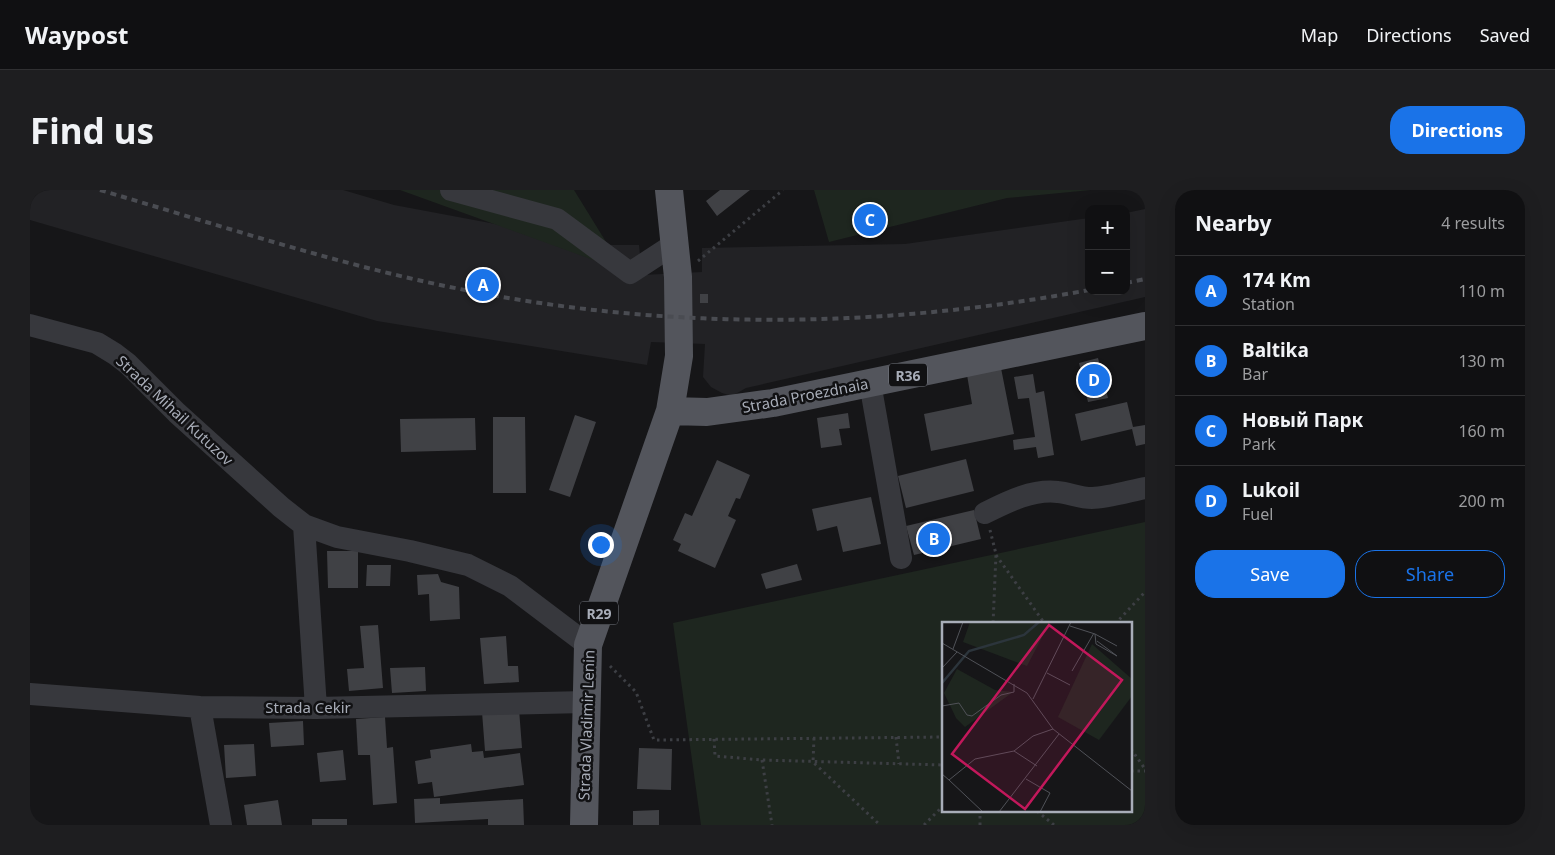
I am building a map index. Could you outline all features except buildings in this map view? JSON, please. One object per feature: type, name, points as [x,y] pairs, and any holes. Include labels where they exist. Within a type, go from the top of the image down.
[{"type":"main road","name":"Strada Vladimir Lenin","points":[[584,825],[588,645],[670,411],[679,356],[676,243],[669,190]]},
{"type":"main road","name":"Strada Proezdnaia","points":[[670,411],[707,412],[773,403],[1145,326]]},
{"type":"street","points":[[450,190],[557,218],[630,273],[676,243]]},
{"type":"street","name":"Strada Mihail Kutuzov","points":[[30,325],[97,343],[116,354],[177,413],[281,507],[304,525],[337,537],[468,565],[510,586],[588,645]]},
{"type":"street","points":[[870,383],[901,558]]},
{"type":"street","points":[[985,513],[1023,496],[1042,492],[1057,491],[1093,498],[1145,488]]},
{"type":"street","points":[[304,525],[316,708]]},
{"type":"street","name":"Strada Cekir","points":[[30,694],[200,707],[316,708],[586,702]]},
{"type":"street","points":[[200,707],[221,825]]},
{"type":"path","points":[[678,277],[783,190]]},
{"type":"path","points":[[985,513],[996,554],[994,622]]},
{"type":"path","points":[[996,554],[1044,622]]},
{"type":"path","points":[[1117,622],[1145,592]]},
{"type":"path","points":[[588,645],[636,692],[654,740],[942,737]]},
{"type":"path","points":[[896,737],[899,764]]},
{"type":"path","points":[[814,738],[813,762],[880,825]]},
{"type":"path","points":[[714,739],[715,756],[762,760],[942,765]]},
{"type":"path","points":[[1132,750],[1145,770],[1132,771]]},
{"type":"path","points":[[762,760],[772,825]]},
{"type":"path","points":[[924,825],[942,807]]},
{"type":"path","points":[[980,812],[980,825]]},
{"type":"path","points":[[1038,812],[1054,825]]},
{"type":"shaded area","points":[[30,190],[343,190],[394,205],[608,245],[639,245],[642,275],[702,272],[702,248],[905,244],[1085,219],[1085,295],[1130,295],[1130,212],[1145,209],[1145,297],[746,388],[732,396],[711,387],[703,377],[705,344],[651,342],[647,365],[377,321],[30,220]]},
{"type":"shaded area","points":[[400,190],[574,190],[624,271]]},
{"type":"shaded area","points":[[814,190],[1091,190],[1007,198],[829,242]]},
{"type":"shaded area","points":[[1145,522],[1145,825],[701,825],[673,623]]},
{"type":"railway","points":[[100,190],[330,258],[423,281],[547,304],[624,313],[780,320],[857,318],[935,312],[1012,303],[1085,291]]},
{"type":"railway","points":[[1130,282],[1145,279]]},
{"type":"place","name":"Новый Парк","points":[[870,220]]},
{"type":"place","name":"174 Km","points":[[483,285]]},
{"type":"place","name":"Lukoil","points":[[1094,380]]},
{"type":"place","name":"Baltika","points":[[934,539]]}]
